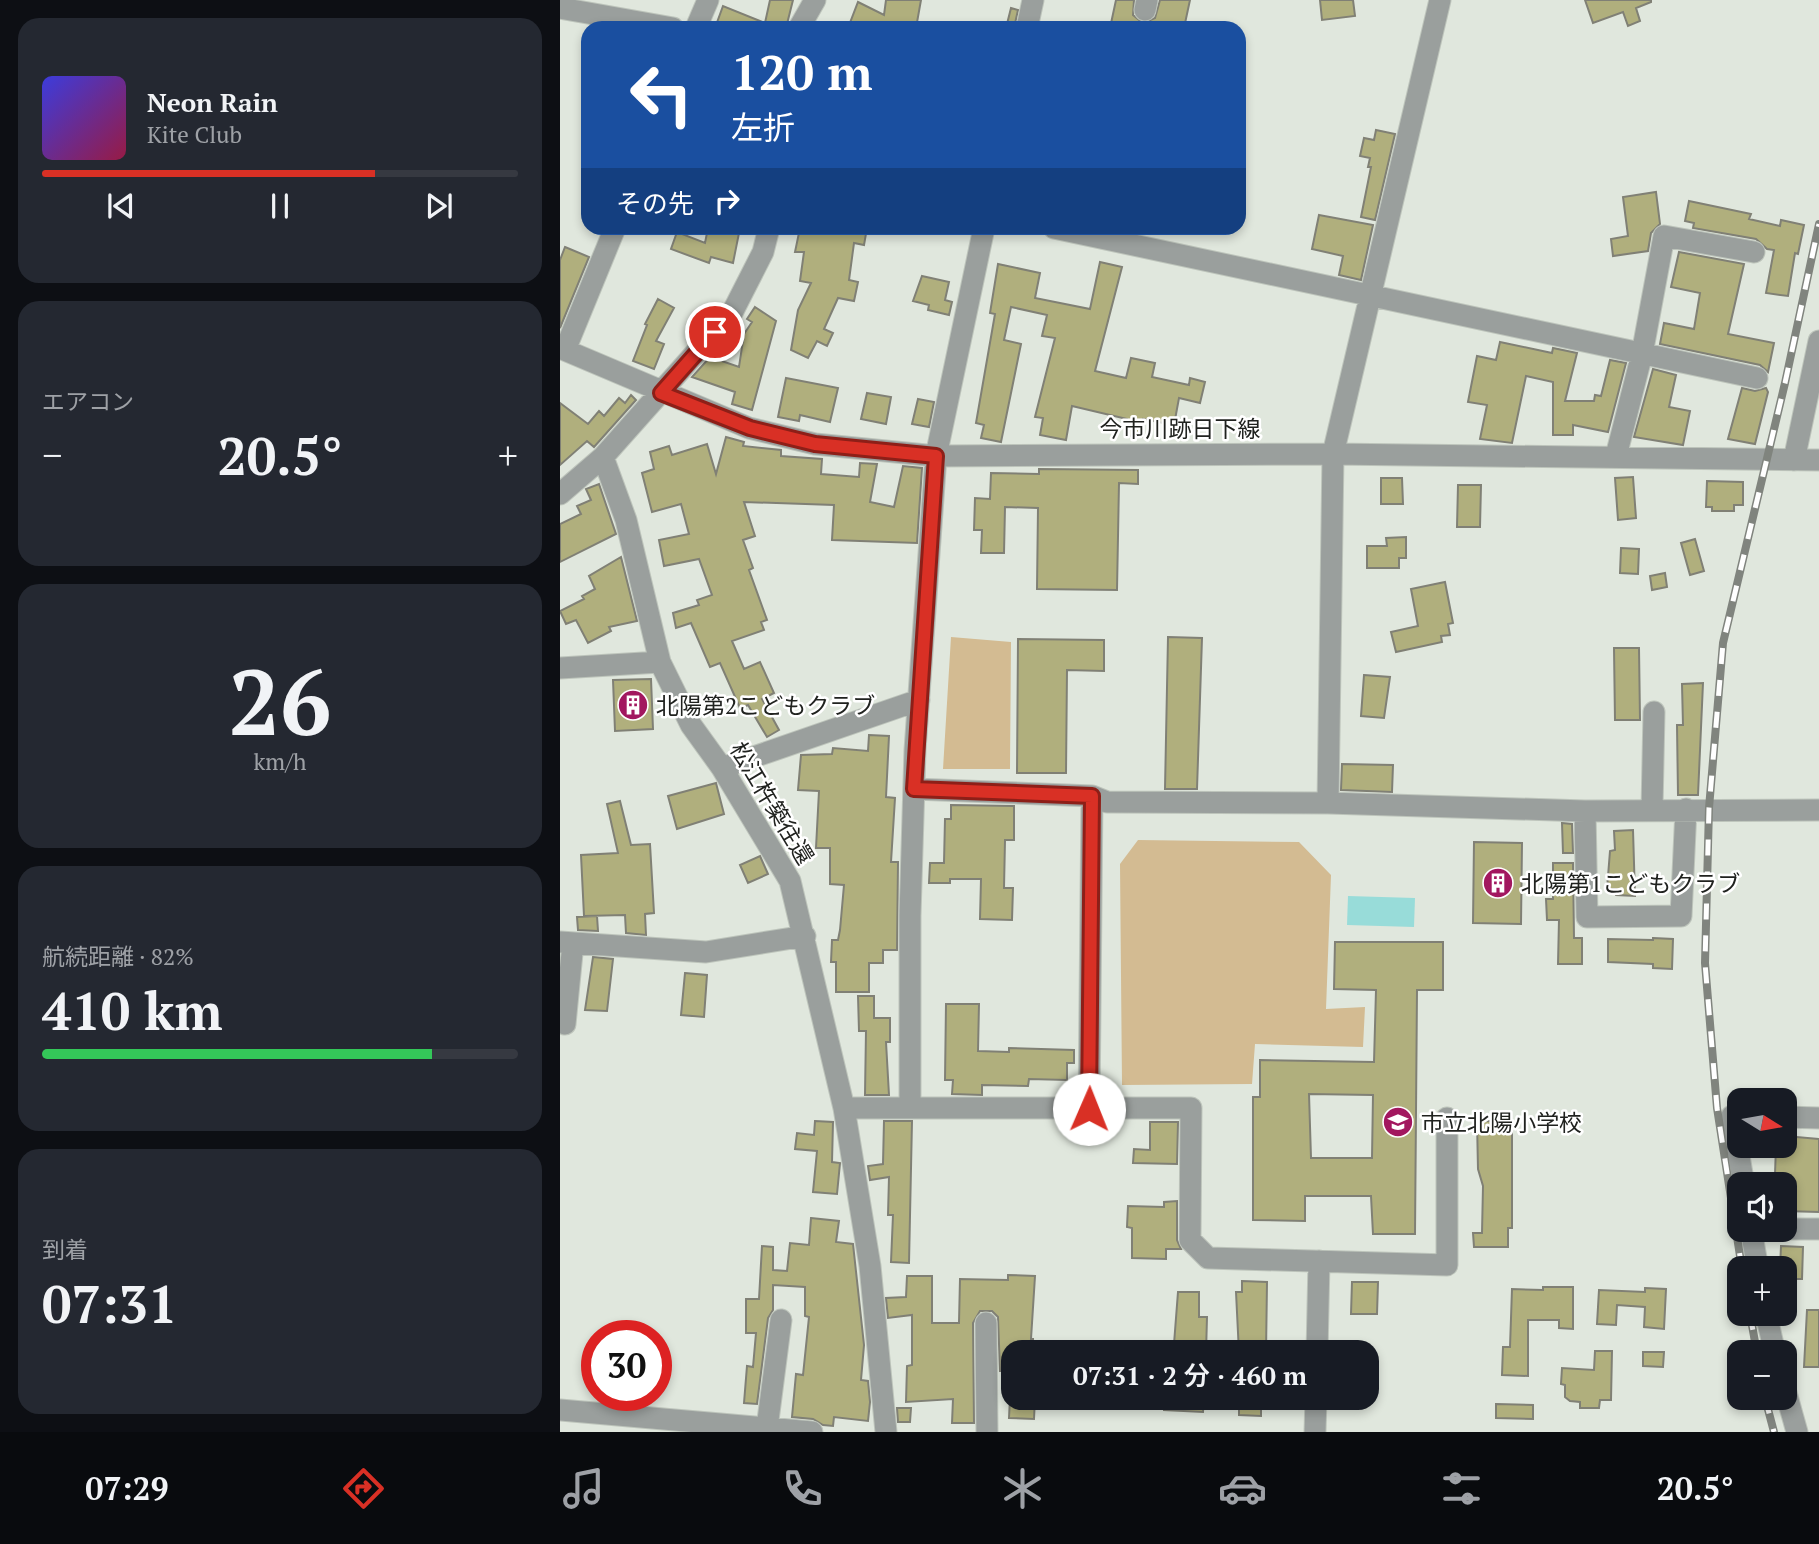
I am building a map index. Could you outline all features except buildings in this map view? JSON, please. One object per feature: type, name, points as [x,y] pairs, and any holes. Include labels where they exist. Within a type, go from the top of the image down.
[{"type":"street","points":[[699,21],[708,0]]},
{"type":"street","points":[[803,21],[815,0]]},
{"type":"street","points":[[1029,21],[1034,0]]},
{"type":"street","points":[[1328,803],[1332,454],[1372,296],[1440,0]]},
{"type":"street","points":[[560,8],[633,21]]},
{"type":"street","points":[[562,349],[612,235]]},
{"type":"street","points":[[560,494],[604,457],[733,311],[763,252],[767,235]]},
{"type":"street","points":[[910,1108],[910,916],[914,789],[936,456],[983,235]]},
{"type":"street","points":[[1087,235],[1757,378]]},
{"type":"street","points":[[1616,456],[1642,354],[1664,236],[1754,252]]},
{"type":"street","points":[[1794,460],[1819,341]]},
{"type":"street","name":"今市川跡日下線","points":[[562,349],[661,393],[750,428],[815,444],[936,456],[1332,454],[1819,460]]},
{"type":"street","name":"松江杵築往還","points":[[604,457],[626,520],[660,662],[691,725],[722,768],[790,881],[844,1108],[870,1266],[886,1432]]},
{"type":"street","points":[[560,668],[660,662]]},
{"type":"street","points":[[722,768],[919,700]]},
{"type":"street","points":[[1652,809],[1654,712]]},
{"type":"street","points":[[914,789],[1092,796],[1107,802],[1328,803],[1585,811],[1686,808],[1819,810]]},
{"type":"street","points":[[1089,1109],[1092,796]]},
{"type":"street","points":[[1585,811],[1587,916],[1681,916],[1686,808]]},
{"type":"street","points":[[565,1024],[566,942],[706,952],[805,936]]},
{"type":"street","points":[[844,1108],[1191,1108],[1190,1240],[1208,1258],[1447,1265],[1447,1118]]},
{"type":"street","points":[[1797,1117],[1819,1118]]},
{"type":"street","points":[[1797,1229],[1819,1229]]},
{"type":"street","points":[[1317,1340],[1320,1261]]},
{"type":"street","points":[[767,1428],[780,1320]]},
{"type":"street","points":[[986,1323],[987,1432]]},
{"type":"street","points":[[560,1410],[729,1428],[812,1432]]},
{"type":"street","points":[[1315,1432],[1316,1410]]},
{"type":"street","points":[[1791,1410],[1797,1432]]},
{"type":"shaded area","points":[[951,637],[1011,642],[1010,769],[943,769]]},
{"type":"shaded area","points":[[1138,840],[1299,842],[1331,875],[1326,1009],[1365,1007],[1363,1047],[1255,1044],[1252,1084],[1122,1085],[1120,864]]},
{"type":"water","points":[[1348,896],[1415,898],[1414,927],[1347,925]]},
{"type":"railway","points":[[1740,1256],[1717,1108],[1705,963],[1709,808],[1723,643],[1785,383],[1819,224]]},
{"type":"railway","points":[[1752,1326],[1755,1340]]},
{"type":"railway","points":[[1768,1410],[1774,1432]]},
{"type":"place","name":"北陽第2こどもクラブ","points":[[633,705]]},
{"type":"place","name":"北陽第1こどもクラブ","points":[[1498,883]]},
{"type":"place","name":"市立北陽小学校","points":[[1398,1122]]},
{"type":"route","points":[[715,332],[661,393],[750,428],[815,444],[936,456],[930,580],[914,789],[1092,796],[1089,1109]]}]
